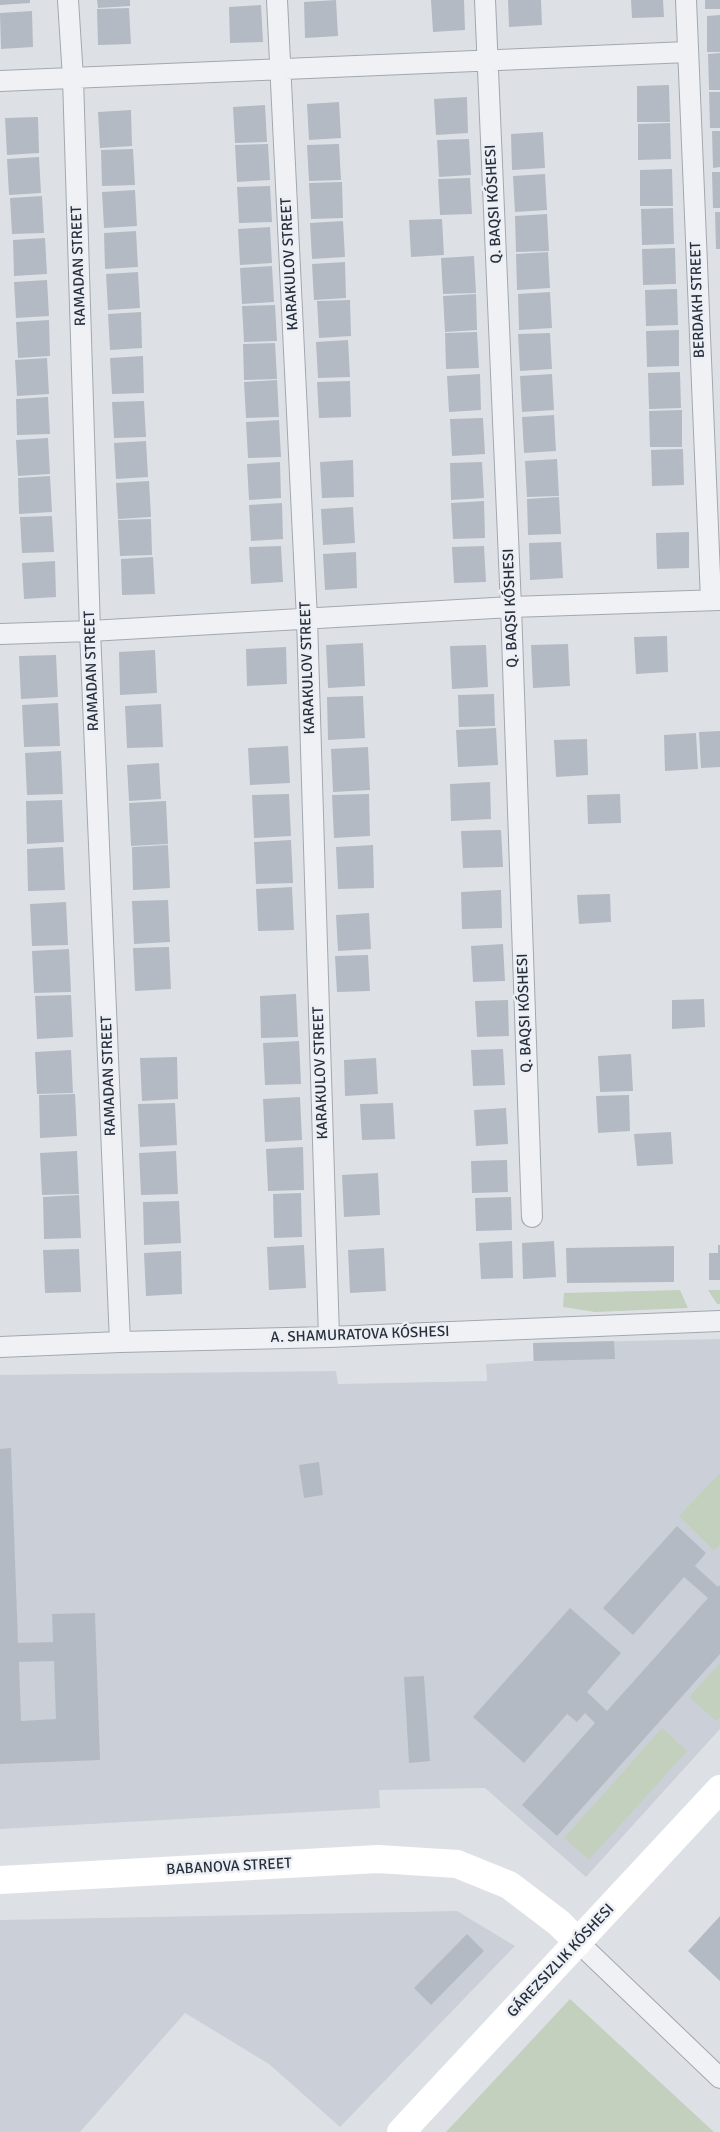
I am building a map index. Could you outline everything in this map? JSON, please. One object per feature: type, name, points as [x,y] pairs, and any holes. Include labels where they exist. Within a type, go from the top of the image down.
[{"type":"street","name":"RAMADAN STREET","points":[[68,0],[73,78],[90,631],[120,1342]]},
{"type":"street","name":"KARAKULOV STREET","points":[[277,0],[307,619],[330,1337]]},
{"type":"street","points":[[485,0],[511,607],[532,1216]]},
{"type":"street","name":"BERDAKH STREET","points":[[686,0],[716,600]]},
{"type":"street","points":[[0,81],[688,52]]},
{"type":"street","points":[[0,634],[90,631],[511,607],[716,600]]},
{"type":"street","name":"A. SHAMURATOVA KÓSHESI","points":[[0,1347],[330,1337],[720,1321]]},
{"type":"street","name":"GÁREZSIZLIK KÓSHESI","points":[[401,2132],[720,1789]]},
{"type":"street","name":"BABANOVA STREET","points":[[0,1880],[378,1859],[458,1864],[509,1885],[559,1923],[578,1942]]},
{"type":"street","points":[[578,1942],[720,2078]]},
{"type":"shaded area","points":[[720,1339],[720,1729],[586,1877],[485,1788],[379,1790],[380,1808],[0,1829],[0,1375],[336,1371],[338,1384],[487,1381],[486,1364],[533,1361],[533,1343]]},
{"type":"shaded area","points":[[457,1911],[515,1946],[340,2127],[269,2064],[185,2013],[80,2132],[0,2132],[0,1920]]},
{"type":"green space","points":[[680,1290],[688,1308],[595,1312],[563,1307],[564,1293]]},
{"type":"green space","points":[[708,1290],[720,1290],[720,1304],[717,1304]]},
{"type":"green space","points":[[720,1473],[720,1544],[714,1551],[679,1516]]},
{"type":"green space","points":[[720,1663],[720,1717],[716,1721],[689,1697]]},
{"type":"green space","points":[[662,1728],[687,1751],[589,1860],[564,1838]]},
{"type":"green space","points":[[570,1999],[714,2132],[446,2132]]},
{"type":"building","points":[[0,0],[30,0],[30,3],[0,5]]},
{"type":"building","points":[[97,0],[130,0],[130,6],[98,8]]},
{"type":"building","points":[[336,0],[338,36],[305,38],[304,2]]},
{"type":"building","points":[[431,0],[464,0],[465,30],[433,32]]},
{"type":"building","points":[[508,0],[541,0],[542,25],[509,27]]},
{"type":"building","points":[[631,0],[663,0],[664,17],[632,18]]},
{"type":"building","points":[[705,0],[720,0],[720,9],[705,9]]},
{"type":"building","points":[[261,5],[263,42],[230,43],[229,7]]},
{"type":"building","points":[[129,8],[131,44],[98,45],[97,9]]},
{"type":"building","points":[[32,11],[33,47],[1,49],[0,13]]},
{"type":"building","points":[[720,15],[720,52],[707,52],[707,16]]},
{"type":"building","points":[[720,53],[720,90],[709,90],[708,54]]},
{"type":"building","points":[[669,85],[670,122],[637,122],[637,86]]},
{"type":"building","points":[[709,92],[720,92],[720,128],[710,128]]},
{"type":"building","points":[[467,97],[468,133],[436,135],[434,99]]},
{"type":"building","points":[[339,102],[341,138],[309,140],[307,104]]},
{"type":"building","points":[[265,105],[267,142],[235,143],[233,107]]},
{"type":"building","points":[[131,110],[132,146],[100,148],[98,112]]},
{"type":"building","points":[[38,117],[39,153],[7,155],[5,118]]},
{"type":"building","points":[[670,123],[671,159],[638,160],[638,124]]},
{"type":"building","points":[[712,131],[720,131],[720,167],[713,168]]},
{"type":"building","points":[[543,132],[545,168],[512,170],[511,134]]},
{"type":"building","points":[[469,139],[471,175],[439,177],[437,140]]},
{"type":"building","points":[[268,144],[270,180],[237,182],[235,145]]},
{"type":"building","points":[[339,144],[341,180],[309,181],[307,145]]},
{"type":"building","points":[[133,149],[135,185],[102,186],[101,150]]},
{"type":"building","points":[[39,157],[41,193],[9,195],[7,159]]},
{"type":"building","points":[[672,169],[673,206],[640,206],[640,170]]},
{"type":"building","points":[[712,172],[720,172],[720,208],[713,208]]},
{"type":"building","points":[[545,174],[547,210],[515,212],[513,176]]},
{"type":"building","points":[[470,178],[472,214],[440,215],[438,179]]},
{"type":"building","points":[[342,182],[343,218],[311,219],[309,183]]},
{"type":"building","points":[[270,186],[272,222],[239,223],[237,187]]},
{"type":"building","points":[[135,190],[137,226],[104,228],[102,192]]},
{"type":"building","points":[[42,196],[44,233],[12,234],[10,198]]},
{"type":"building","points":[[673,208],[674,244],[642,245],[641,209]]},
{"type":"building","points":[[715,212],[720,212],[720,249],[716,249]]},
{"type":"building","points":[[547,214],[549,251],[516,252],[515,216]]},
{"type":"building","points":[[442,219],[444,255],[411,257],[409,220]]},
{"type":"building","points":[[343,221],[345,257],[312,259],[310,223]]},
{"type":"building","points":[[270,227],[272,263],[240,265],[238,229]]},
{"type":"building","points":[[136,231],[138,267],[105,269],[104,233]]},
{"type":"building","points":[[45,238],[47,274],[14,276],[13,240]]},
{"type":"building","points":[[675,248],[676,284],[643,285],[642,249]]},
{"type":"building","points":[[548,252],[550,288],[517,290],[516,254]]},
{"type":"building","points":[[474,256],[476,293],[443,294],[441,258]]},
{"type":"building","points":[[345,262],[346,298],[314,300],[312,264]]},
{"type":"building","points":[[272,266],[274,302],[242,304],[240,268]]},
{"type":"building","points":[[138,272],[140,308],[108,310],[106,274]]},
{"type":"building","points":[[47,280],[49,316],[16,318],[14,282]]},
{"type":"building","points":[[677,289],[678,325],[646,326],[645,290]]},
{"type":"building","points":[[550,292],[552,328],[519,330],[518,294]]},
{"type":"building","points":[[476,294],[477,330],[445,332],[443,296]]},
{"type":"building","points":[[350,300],[351,336],[319,338],[317,301]]},
{"type":"building","points":[[275,305],[277,341],[244,342],[242,306]]},
{"type":"building","points":[[141,312],[142,348],[110,350],[108,314]]},
{"type":"building","points":[[49,320],[50,356],[18,358],[16,322]]},
{"type":"building","points":[[679,330],[679,366],[647,367],[646,331]]},
{"type":"building","points":[[477,332],[479,368],[446,369],[445,333]]},
{"type":"building","points":[[550,333],[552,369],[520,371],[518,334]]},
{"type":"building","points":[[348,340],[350,377],[318,378],[316,342]]},
{"type":"building","points":[[275,343],[277,379],[244,380],[243,344]]},
{"type":"building","points":[[143,356],[144,393],[112,394],[110,358]]},
{"type":"building","points":[[47,358],[49,394],[17,396],[15,360]]},
{"type":"building","points":[[680,372],[681,408],[649,409],[648,373]]},
{"type":"building","points":[[480,374],[481,410],[449,412],[447,376]]},
{"type":"building","points":[[552,374],[554,410],[522,412],[520,376]]},
{"type":"building","points":[[277,380],[279,417],[246,418],[244,382]]},
{"type":"building","points":[[350,381],[351,417],[319,418],[317,382]]},
{"type":"building","points":[[48,397],[50,434],[17,435],[16,399]]},
{"type":"building","points":[[144,401],[146,437],[114,438],[112,402]]},
{"type":"building","points":[[682,410],[682,447],[650,447],[649,411]]},
{"type":"building","points":[[554,415],[556,451],[524,453],[522,417]]},
{"type":"building","points":[[483,418],[485,454],[452,456],[450,419]]},
{"type":"building","points":[[279,420],[281,457],[248,458],[246,422]]},
{"type":"building","points":[[48,438],[50,474],[18,476],[16,440]]},
{"type":"building","points":[[146,441],[148,477],[116,479],[114,443]]},
{"type":"building","points":[[683,449],[684,485],[652,486],[651,450]]},
{"type":"building","points":[[557,459],[559,496],[527,497],[525,461]]},
{"type":"building","points":[[353,460],[354,497],[322,498],[320,462]]},
{"type":"building","points":[[280,462],[281,498],[249,500],[247,464]]},
{"type":"building","points":[[482,462],[484,498],[451,500],[450,463]]},
{"type":"building","points":[[50,476],[52,512],[19,514],[18,478]]},
{"type":"building","points":[[149,481],[151,517],[118,519],[116,483]]},
{"type":"building","points":[[559,497],[561,534],[528,535],[527,499]]},
{"type":"building","points":[[484,501],[485,538],[453,539],[451,503]]},
{"type":"building","points":[[282,503],[283,539],[251,541],[249,505]]},
{"type":"building","points":[[353,507],[355,543],[323,545],[321,509]]},
{"type":"building","points":[[52,516],[54,552],[22,553],[20,517]]},
{"type":"building","points":[[151,519],[152,555],[120,556],[118,520]]},
{"type":"building","points":[[689,532],[689,568],[657,569],[656,533]]},
{"type":"building","points":[[561,542],[563,578],[530,580],[529,543]]},
{"type":"building","points":[[281,546],[283,582],[251,584],[249,547]]},
{"type":"building","points":[[484,546],[486,582],[454,583],[452,547]]},
{"type":"building","points":[[356,552],[357,588],[325,590],[323,554]]},
{"type":"building","points":[[153,557],[155,594],[122,595],[121,559]]},
{"type":"building","points":[[55,561],[56,597],[24,599],[22,563]]},
{"type":"building","points":[[667,636],[668,672],[636,674],[634,637]]},
{"type":"building","points":[[363,643],[365,686],[328,688],[326,645]]},
{"type":"building","points":[[568,644],[570,686],[533,688],[531,645]]},
{"type":"building","points":[[486,645],[488,687],[452,689],[450,646]]},
{"type":"building","points":[[286,647],[287,684],[247,686],[246,649]]},
{"type":"building","points":[[155,650],[157,693],[120,695],[119,652]]},
{"type":"building","points":[[56,655],[58,697],[21,699],[19,656]]},
{"type":"building","points":[[494,694],[495,726],[459,727],[458,695]]},
{"type":"building","points":[[363,696],[365,738],[328,740],[327,697]]},
{"type":"building","points":[[58,703],[60,746],[24,747],[22,705]]},
{"type":"building","points":[[161,704],[163,747],[127,748],[125,706]]},
{"type":"building","points":[[496,728],[498,765],[458,767],[456,730]]},
{"type":"building","points":[[720,731],[720,767],[701,768],[699,732]]},
{"type":"building","points":[[696,733],[698,769],[665,771],[664,735]]},
{"type":"building","points":[[587,739],[588,775],[556,777],[554,740]]},
{"type":"building","points":[[288,746],[290,783],[250,785],[248,748]]},
{"type":"building","points":[[368,747],[370,790],[333,792],[331,749]]},
{"type":"building","points":[[61,751],[63,794],[27,795],[25,753]]},
{"type":"building","points":[[159,763],[161,799],[129,801],[127,765]]},
{"type":"building","points":[[490,782],[491,819],[451,821],[450,784]]},
{"type":"building","points":[[289,794],[291,836],[254,838],[252,795]]},
{"type":"building","points":[[369,794],[370,836],[334,838],[332,795]]},
{"type":"building","points":[[620,794],[621,823],[588,824],[587,795]]},
{"type":"building","points":[[62,800],[64,842],[27,844],[26,801]]},
{"type":"building","points":[[166,801],[168,844],[131,846],[129,803]]},
{"type":"building","points":[[501,830],[503,867],[463,868],[461,831]]},
{"type":"building","points":[[291,840],[293,883],[256,884],[254,842]]},
{"type":"building","points":[[168,845],[170,888],[133,890],[132,847]]},
{"type":"building","points":[[373,845],[374,888],[338,889],[336,847]]},
{"type":"building","points":[[63,847],[65,890],[28,891],[27,849]]},
{"type":"building","points":[[292,887],[294,930],[258,931],[256,889]]},
{"type":"building","points":[[501,890],[502,928],[462,929],[461,892]]},
{"type":"building","points":[[610,894],[611,922],[579,924],[577,895]]},
{"type":"building","points":[[168,900],[170,942],[134,944],[132,901]]},
{"type":"building","points":[[66,902],[68,945],[32,946],[30,904]]},
{"type":"building","points":[[369,913],[371,949],[338,951],[336,915]]},
{"type":"building","points":[[503,944],[505,981],[473,982],[471,946]]},
{"type":"building","points":[[169,947],[171,989],[135,991],[133,948]]},
{"type":"building","points":[[69,949],[71,992],[34,993],[32,951]]},
{"type":"building","points":[[368,955],[370,991],[337,992],[335,956]]},
{"type":"building","points":[[296,994],[298,1037],[261,1038],[260,996]]},
{"type":"building","points":[[71,995],[73,1037],[37,1039],[35,996]]},
{"type":"building","points":[[704,999],[705,1027],[672,1029],[672,1000]]},
{"type":"building","points":[[508,1000],[509,1036],[477,1037],[475,1001]]},
{"type":"building","points":[[299,1041],[301,1084],[265,1085],[263,1043]]},
{"type":"building","points":[[503,1049],[505,1085],[473,1086],[471,1050]]},
{"type":"building","points":[[71,1050],[73,1093],[37,1094],[35,1052]]},
{"type":"building","points":[[631,1054],[633,1091],[600,1092],[598,1056]]},
{"type":"building","points":[[177,1057],[178,1099],[142,1101],[140,1058]]},
{"type":"building","points":[[376,1058],[378,1094],[345,1096],[344,1060]]},
{"type":"building","points":[[75,1094],[77,1136],[40,1138],[39,1095]]},
{"type":"building","points":[[629,1095],[630,1131],[598,1133],[596,1096]]},
{"type":"building","points":[[300,1097],[302,1140],[265,1142],[263,1099]]},
{"type":"building","points":[[175,1103],[177,1145],[140,1147],[138,1104]]},
{"type":"building","points":[[393,1103],[395,1139],[362,1140],[360,1104]]},
{"type":"building","points":[[506,1108],[508,1144],[476,1146],[474,1110]]},
{"type":"building","points":[[671,1132],[673,1164],[637,1166],[634,1134]]},
{"type":"building","points":[[303,1147],[304,1190],[268,1191],[266,1149]]},
{"type":"building","points":[[77,1151],[79,1194],[42,1195],[40,1153]]},
{"type":"building","points":[[176,1151],[178,1194],[141,1195],[139,1153]]},
{"type":"building","points":[[507,1160],[508,1192],[472,1193],[471,1161]]},
{"type":"building","points":[[378,1173],[380,1215],[344,1217],[342,1175]]},
{"type":"building","points":[[301,1193],[302,1237],[274,1238],[273,1194]]},
{"type":"building","points":[[79,1195],[81,1238],[44,1239],[43,1197]]},
{"type":"building","points":[[511,1197],[512,1230],[476,1231],[475,1198]]},
{"type":"building","points":[[179,1201],[181,1243],[144,1245],[143,1202]]},
{"type":"building","points":[[512,1241],[513,1278],[481,1279],[479,1243]]},
{"type":"building","points":[[554,1241],[556,1277],[523,1279],[522,1243]]},
{"type":"building","points":[[304,1245],[306,1288],[269,1290],[267,1247]]},
{"type":"building","points":[[718,1245],[720,1245],[720,1280],[709,1280],[709,1253],[718,1253]]},
{"type":"building","points":[[674,1246],[674,1282],[567,1283],[566,1248]]},
{"type":"building","points":[[384,1248],[386,1291],[350,1293],[348,1250]]},
{"type":"building","points":[[79,1249],[81,1292],[45,1293],[43,1250]]},
{"type":"building","points":[[181,1251],[182,1294],[146,1296],[144,1253]]},
{"type":"building","points":[[614,1341],[615,1359],[534,1361],[533,1343]]},
{"type":"building","points":[[11,1448],[18,1643],[53,1642],[52,1614],[95,1613],[100,1760],[0,1764],[0,1449]],"holes":[[[54,1661],[56,1719],[21,1721],[19,1662]]]},
{"type":"building","points":[[319,1462],[323,1495],[304,1498],[299,1465]]},
{"type":"building","points":[[677,1526],[706,1553],[695,1566],[718,1587],[720,1585],[720,1654],[557,1836],[522,1805],[595,1723],[585,1713],[577,1722],[567,1714],[524,1763],[473,1717],[570,1608],[621,1653],[587,1692],[607,1711],[708,1598],[684,1577],[633,1635],[603,1608]]},
{"type":"building","points":[[424,1676],[430,1761],[409,1763],[404,1677]]},
{"type":"building","points":[[720,1916],[720,1981],[688,1951]]},
{"type":"building","points":[[467,1934],[484,1951],[431,2005],[414,1988]]}]
